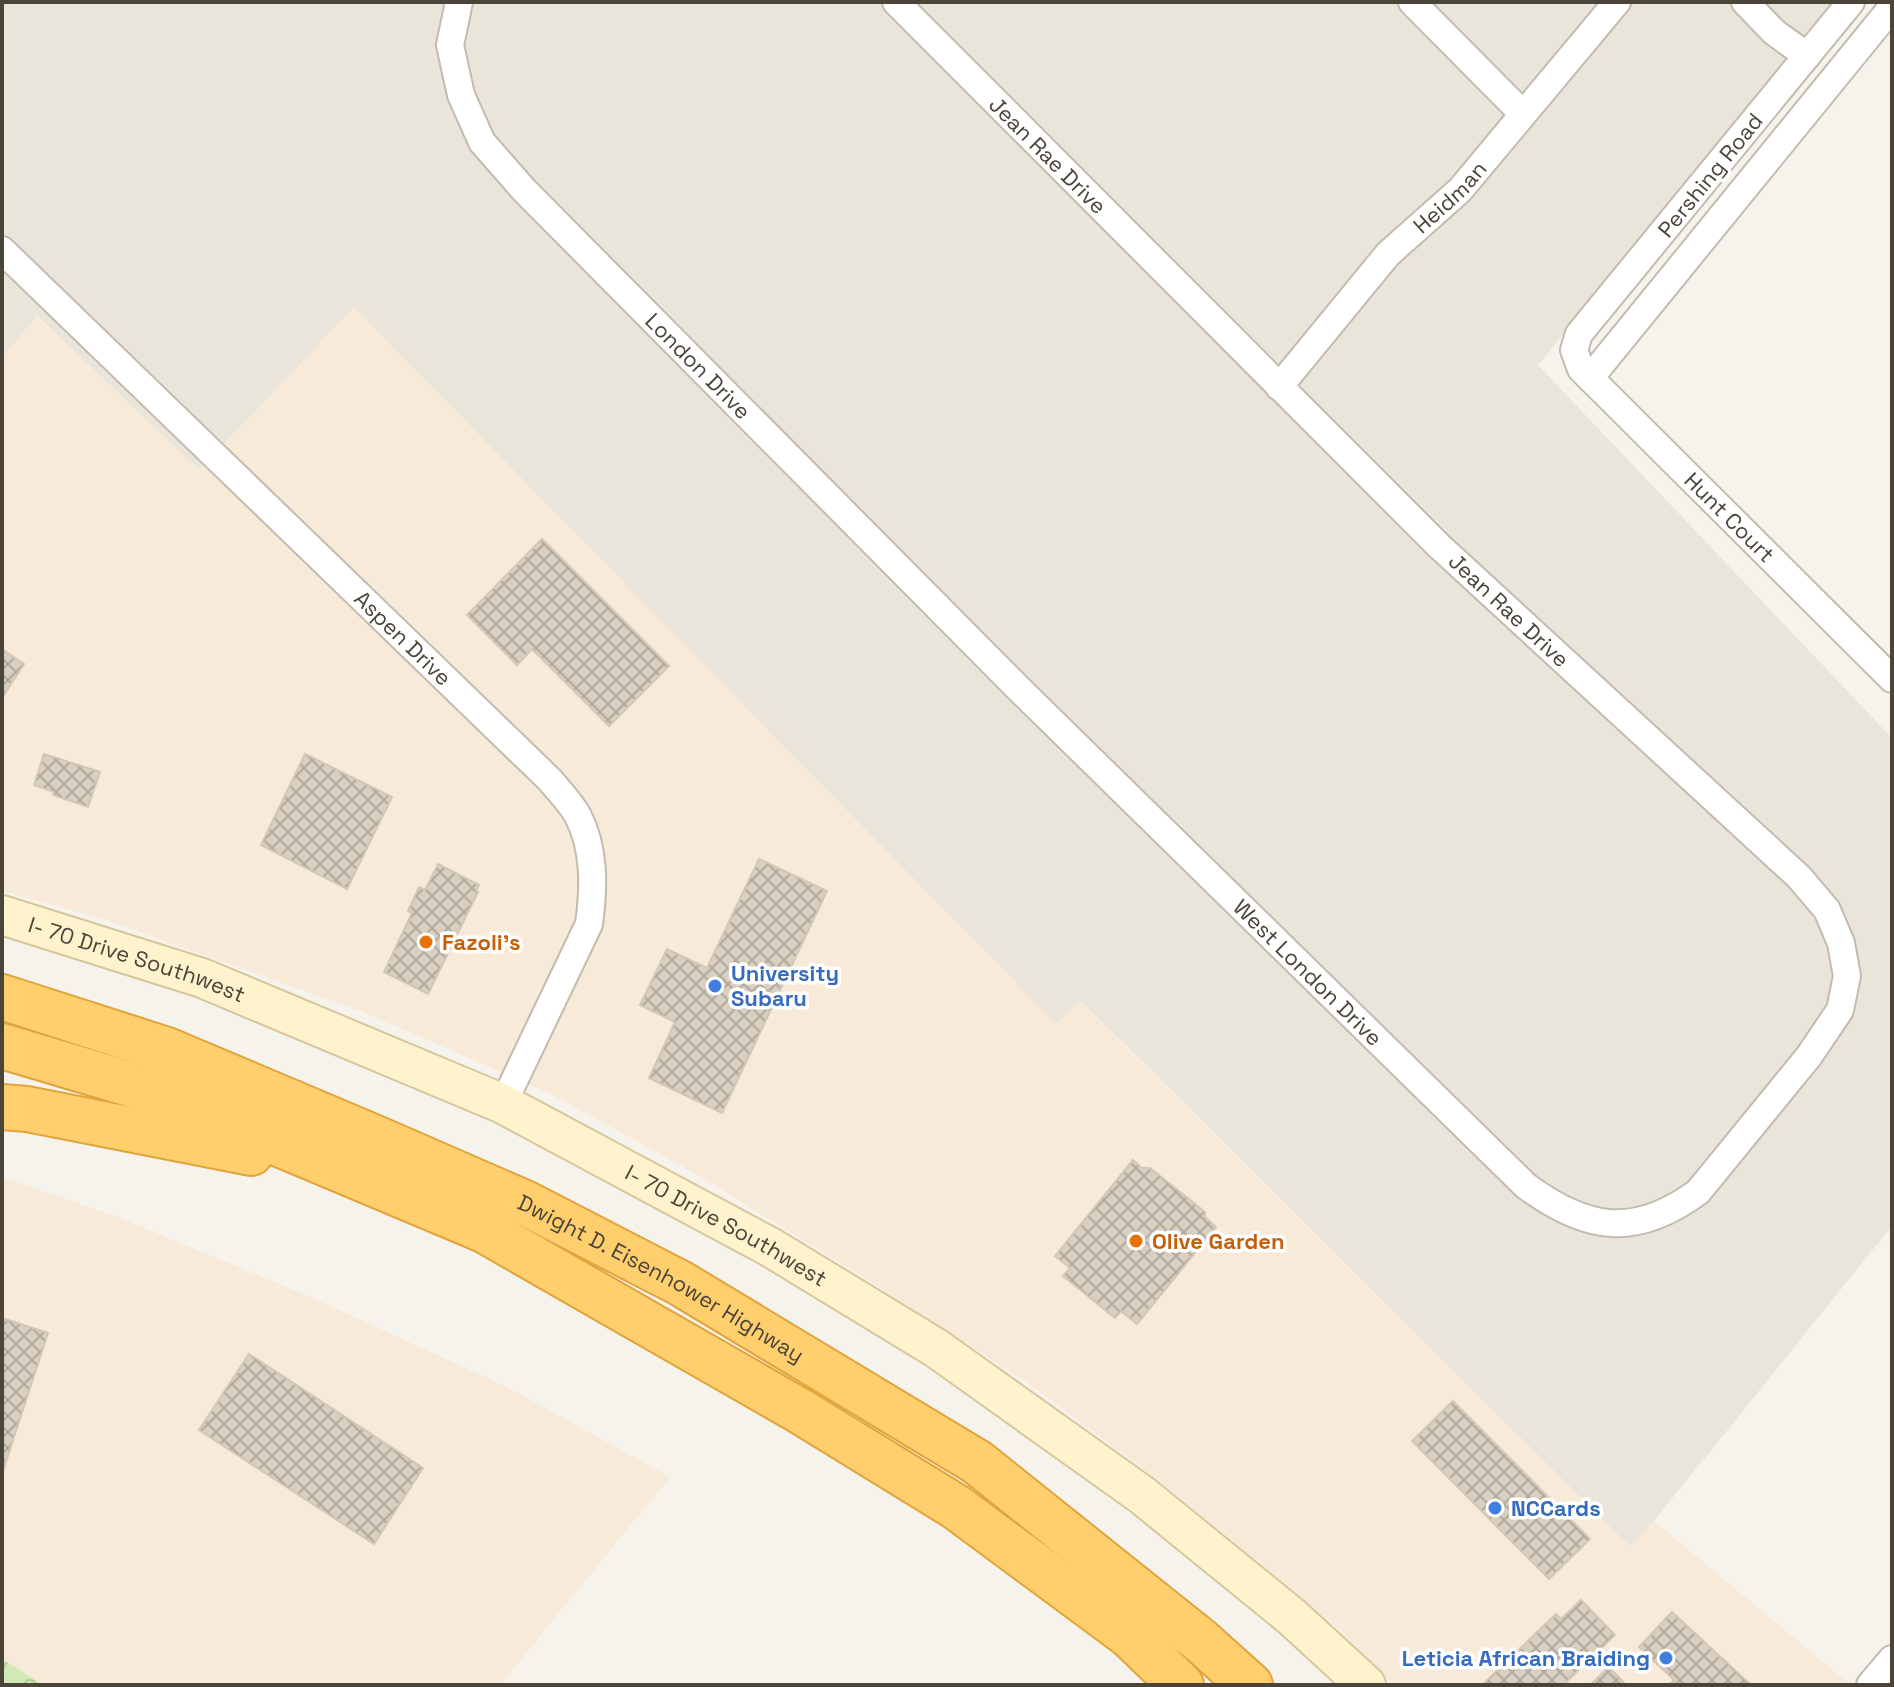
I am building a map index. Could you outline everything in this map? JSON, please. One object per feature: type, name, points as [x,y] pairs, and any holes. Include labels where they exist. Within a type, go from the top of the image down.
[{"type":"highway","name":"Dwight D. Eisenhower Highway","points":[[2,997],[167,1050],[364,1133],[527,1204],[680,1283],[977,1462],[1201,1641],[1250,1685]]},
{"type":"highway","name":"Dwight D. Eisenhower Highway","points":[[2,1046],[153,1091],[484,1230],[800,1411],[956,1507],[1129,1635],[1181,1685]]},
{"type":"highway","points":[[2,1107],[43,1112],[343,1171]]},
{"type":"street","name":"London Drive","points":[[459,2],[450,45],[461,95],[482,142],[524,190],[1020,690]]},
{"type":"street","name":"Jean Rae Drive","points":[[896,2],[1438,545],[1799,877],[1827,910],[1841,943],[1847,976],[1840,1010],[1809,1056],[1698,1192],[1675,1208],[1648,1220],[1616,1225]]},
{"type":"street","points":[[1412,2],[1523,114]]},
{"type":"street","name":"Heidman","points":[[1279,387],[1388,254],[1460,190],[1617,2]]},
{"type":"street","points":[[1745,2],[1774,32],[1807,56]]},
{"type":"street","name":"Pershing Road","points":[[1574,350],[1579,334],[1851,2]]},
{"type":"street","points":[[1590,378],[1892,7]]},
{"type":"street","name":"Aspen Drive","points":[[2,250],[550,780],[578,815],[590,851],[593,894],[589,924],[503,1104]]},
{"type":"street","name":"Hunt Court","points":[[1574,350],[1581,369],[1892,679]]},
{"type":"street","name":"West London Drive","points":[[1020,690],[1526,1186],[1553,1206],[1587,1221],[1616,1225]]},
{"type":"street","name":"I- 70 Drive Southwest","points":[[2,915],[202,978],[503,1104],[770,1247],[936,1348],[1142,1495],[1292,1617],[1366,1685]]},
{"type":"street","points":[[1870,1685],[1892,1659]]},
{"type":"shaded area","points":[[2,2],[1837,2],[1538,365],[1892,738],[1892,1226],[1630,1547],[1081,1001],[1057,1025],[354,308],[199,470],[37,316],[2,359]]},
{"type":"shaded area","points":[[354,307],[1056,1024],[1080,1001],[1629,1547],[1654,1521],[1848,1683],[1394,1685],[1338,1628],[1168,1488],[1035,1388],[691,1171],[551,1094],[361,1011],[103,919],[2,891],[2,359],[36,316],[199,470]]},
{"type":"shaded area","points":[[2,1177],[118,1217],[313,1298],[509,1388],[670,1477],[500,1685],[2,1685]]},
{"type":"green space","points":[[2,1659],[43,1685],[2,1685]]},
{"type":"building","points":[[542,539],[669,666],[609,726],[532,649],[517,665],[467,615]]},
{"type":"building","points":[[2,649],[24,664],[2,698]]},
{"type":"building","points":[[44,754],[100,772],[88,807],[34,785]]},
{"type":"building","points":[[305,754],[392,797],[347,889],[261,845]]},
{"type":"building","name":"University Subaru","points":[[759,859],[827,891],[722,1113],[649,1078],[675,1022],[640,1005],[667,949],[707,968]]},
{"type":"building","name":"Fazoli's","points":[[438,864],[479,885],[428,994],[384,972],[412,913],[408,911],[419,887],[425,890]]},
{"type":"building","name":"Olive Garden","points":[[1133,1160],[1142,1168],[1150,1168],[1205,1212],[1205,1217],[1216,1227],[1137,1324],[1121,1311],[1115,1318],[1063,1276],[1070,1268],[1055,1256]]},
{"type":"building","points":[[2,1318],[48,1333],[2,1474]]},
{"type":"building","points":[[249,1354],[423,1468],[374,1544],[199,1430]]},
{"type":"building","points":[[1453,1401],[1590,1539],[1549,1579],[1412,1441]]},
{"type":"building","points":[[1581,1600],[1615,1635],[1563,1685],[1482,1685],[1556,1614],[1561,1619]]},
{"type":"building","points":[[1672,1612],[1751,1685],[1669,1685],[1674,1680],[1639,1647]]},
{"type":"building","points":[[1609,1667],[1626,1685],[1590,1685]]},
{"type":"place","name":"Fazoli's","points":[[426,942]]},
{"type":"place","name":"University Subaru","points":[[715,986]]},
{"type":"place","name":"Olive Garden","points":[[1136,1241]]},
{"type":"place","name":"NCCards","points":[[1495,1508]]},
{"type":"place","name":"Leticia African Braiding","points":[[1666,1658]]}]
